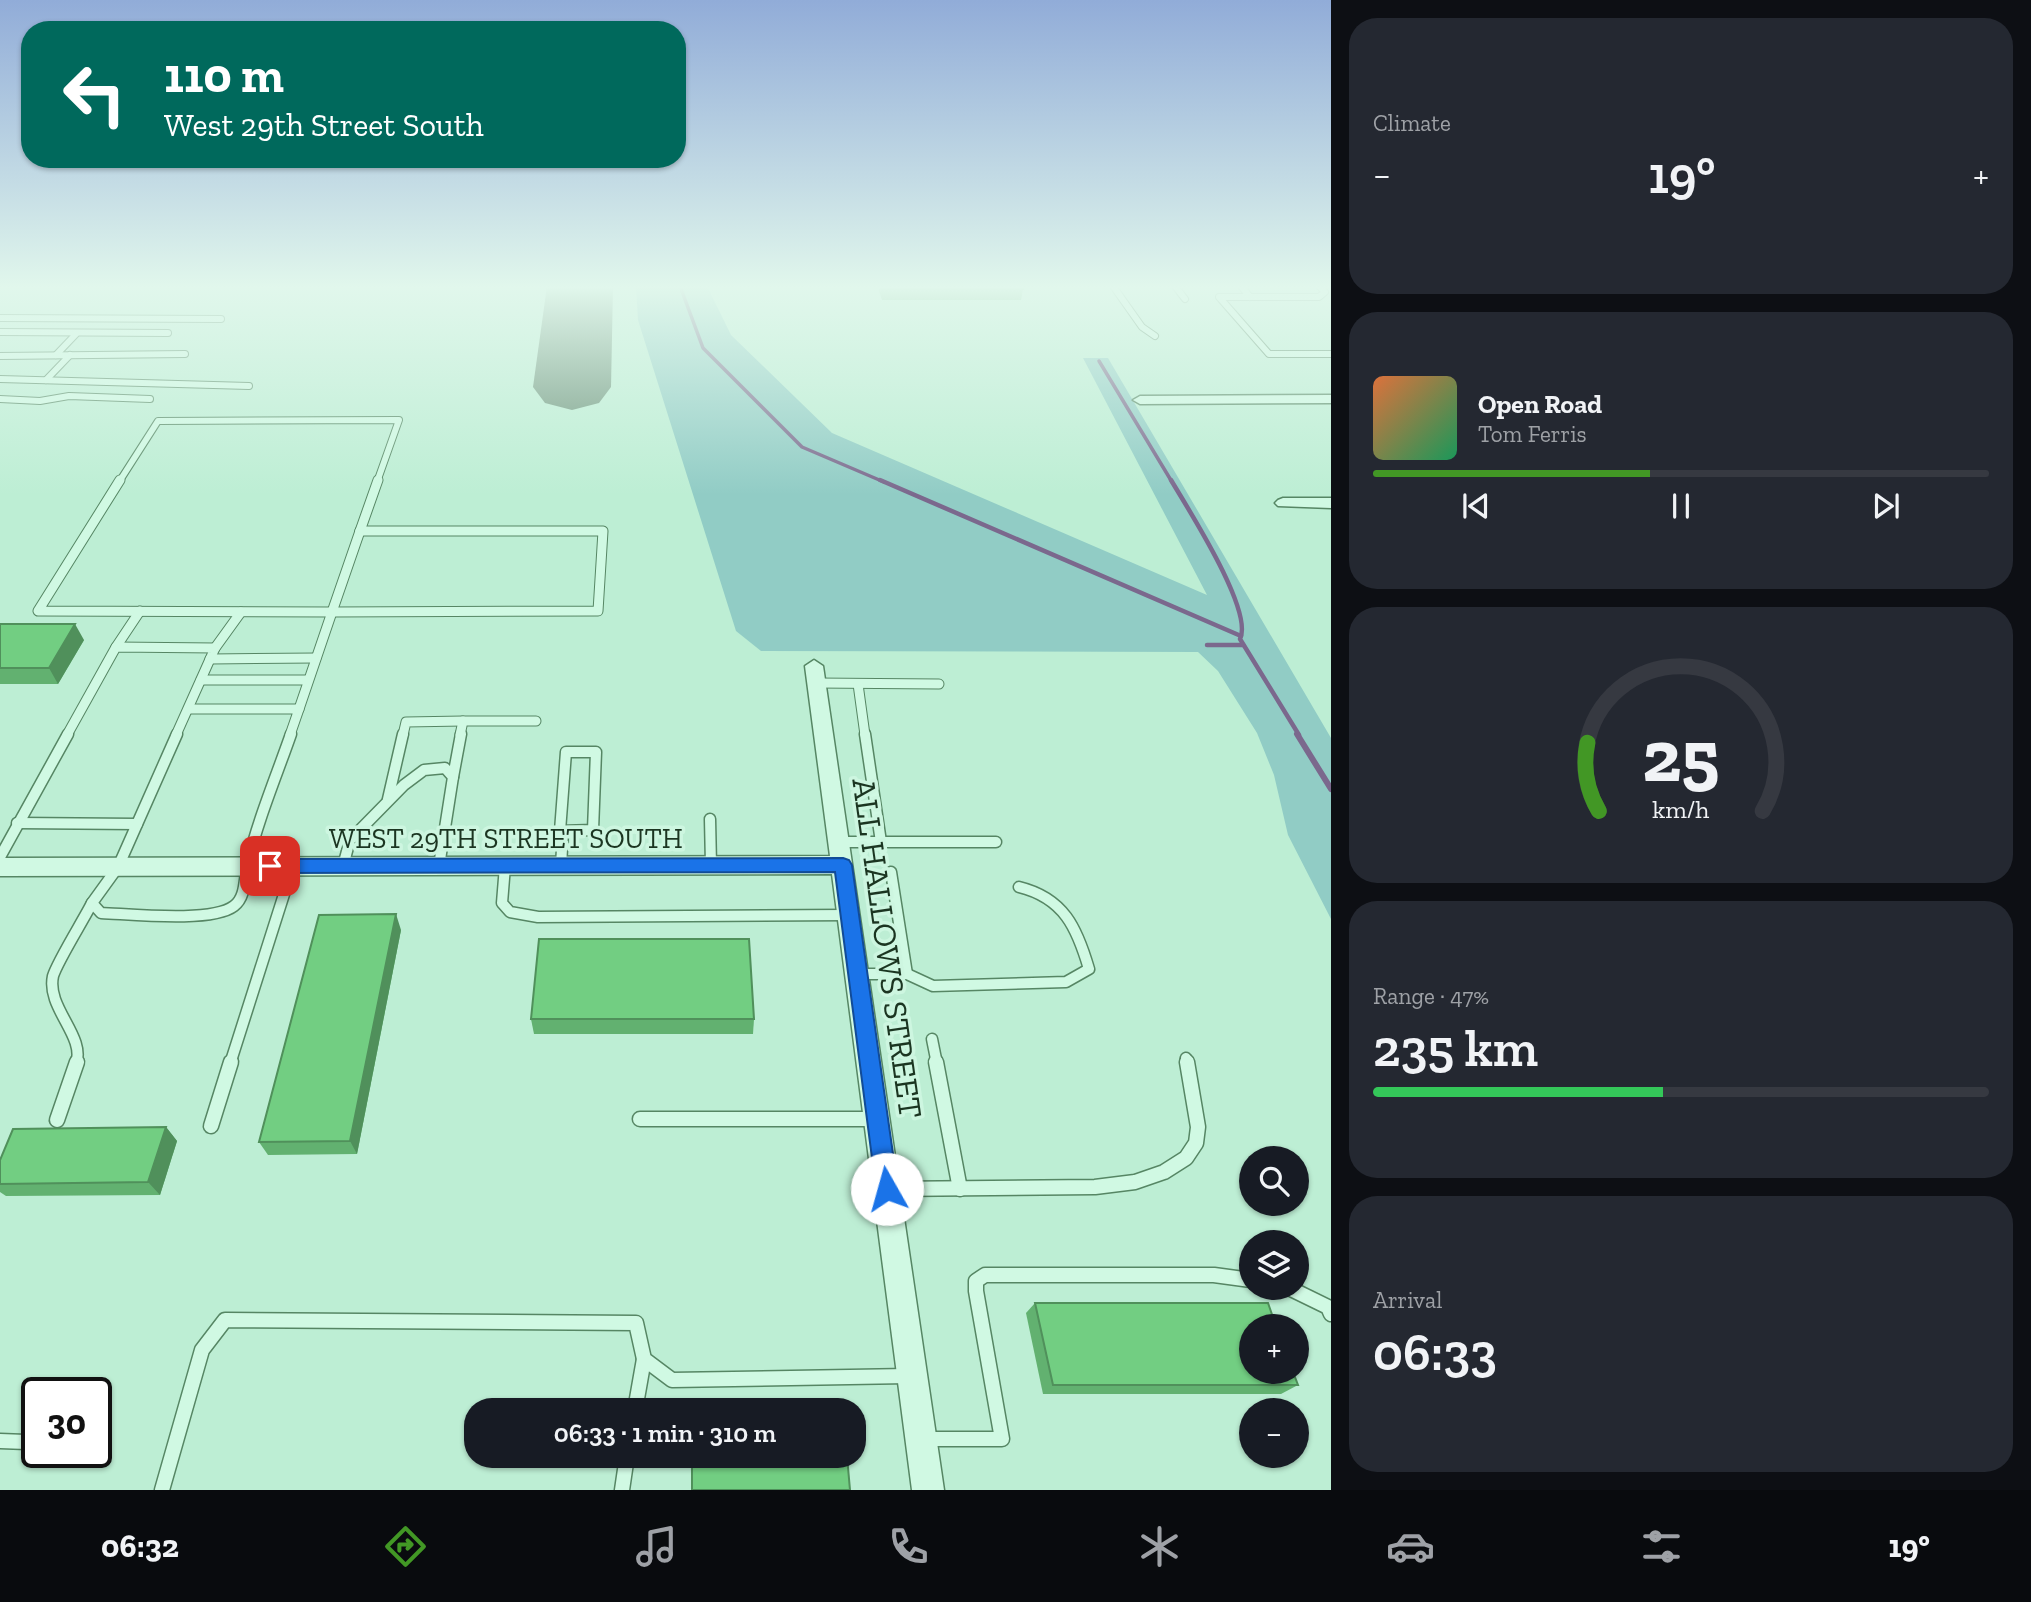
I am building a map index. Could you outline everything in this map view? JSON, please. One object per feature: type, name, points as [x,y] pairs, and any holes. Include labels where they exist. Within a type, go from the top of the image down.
[{"type":"street","points":[[1140,400],[1331,399]]},
{"type":"street","points":[[1283,503],[1331,503]]},
{"type":"street","name":"ALL HALLOWS STREET","points":[[815,674],[929,1490]]},
{"type":"street","name":"WEST 29TH STREET SOUTH","points":[[0,867],[711,865],[842,854]]},
{"type":"lane","points":[[0,356],[26,356]]},
{"type":"lane","points":[[46,380],[69,356]]},
{"type":"lane","points":[[0,379],[249,386]]},
{"type":"lane","points":[[40,401],[60,380]]},
{"type":"lane","points":[[0,399],[150,399]]},
{"type":"lane","points":[[92,904],[101,913],[212,915],[234,906],[243,890],[247,866],[308,680],[316,658],[332,612],[360,531],[399,420],[158,421],[38,611],[332,612],[598,611],[603,531],[360,531]]},
{"type":"lane","points":[[0,857],[116,647],[140,611]]},
{"type":"lane","points":[[57,1119],[79,1057],[73,1034],[58,1012],[53,977],[92,904],[118,867],[215,648],[241,611]]},
{"type":"lane","points":[[116,647],[215,648]]},
{"type":"lane","points":[[210,659],[316,658]]},
{"type":"lane","points":[[815,674],[858,684],[939,684]]},
{"type":"lane","points":[[201,680],[308,680]]},
{"type":"lane","points":[[858,684],[881,842]]},
{"type":"lane","points":[[189,709],[299,709]]},
{"type":"lane","points":[[439,866],[463,720]]},
{"type":"lane","points":[[388,801],[406,722],[536,721]]},
{"type":"lane","points":[[566,752],[596,752],[593,830],[563,831],[559,831],[566,752]]},
{"type":"lane","points":[[343,866],[350,840],[388,801],[424,770],[445,768],[453,777]]},
{"type":"lane","points":[[710,819],[711,865]]},
{"type":"lane","points":[[17,823],[137,824]]},
{"type":"lane","points":[[561,866],[563,831]]},
{"type":"lane","points":[[842,854],[881,842],[996,842]]},
{"type":"lane","points":[[211,1126],[293,866]]},
{"type":"lane","points":[[505,866],[502,904],[510,912],[538,917],[850,915]]},
{"type":"lane","points":[[891,872],[907,974]]},
{"type":"lane","points":[[858,974],[907,974],[933,986],[1066,982],[1088,969],[1084,948],[1067,913],[1037,890],[1019,887]]},
{"type":"lane","points":[[932,1039],[960,1188]]},
{"type":"lane","points":[[887,1189],[1095,1187],[1135,1182],[1164,1172],[1186,1158],[1196,1143],[1198,1127],[1186,1058]]},
{"type":"lane","points":[[640,1119],[878,1119]]},
{"type":"lane","points":[[922,1440],[1002,1439],[976,1291],[976,1281],[985,1275],[1214,1275],[1239,1278]]},
{"type":"lane","points":[[1309,1298],[1328,1307],[1331,1314]]},
{"type":"lane","points":[[162,1490],[202,1350],[225,1320],[636,1323],[644,1359],[637,1398]]},
{"type":"lane","points":[[644,1359],[673,1380],[913,1375]]},
{"type":"lane","points":[[0,1441],[21,1442]]},
{"type":"lane","points":[[622,1490],[625,1468]]},
{"type":"shaded area","points":[[649,356],[752,356],[832,433],[1207,595],[1083,358],[1108,358],[1331,738],[1331,919],[1288,835],[1274,775],[1257,733],[1218,671],[1198,652],[761,651],[736,631]]},
{"type":"building","points":[[0,624],[75,624],[49,668],[0,668]]},
{"type":"building","points":[[396,914],[350,1141],[259,1142],[319,915]]},
{"type":"building","points":[[539,939],[749,939],[754,1019],[531,1019]]},
{"type":"building","points":[[166,1127],[148,1182],[0,1184],[0,1160],[13,1129]]},
{"type":"building","points":[[1035,1303],[1268,1303],[1272,1314],[1239,1314],[1239,1384],[1298,1385],[1053,1385]]},
{"type":"building","points":[[692,1468],[848,1468],[850,1490],[692,1490]]},
{"type":"waterway","points":[[711,356],[802,447],[884,482]]},
{"type":"waterway","points":[[1099,361],[1172,482]]},
{"type":"waterway","points":[[880,480],[1240,636]]},
{"type":"waterway","points":[[1171,480],[1229,584],[1238,606],[1242,625],[1240,636]]},
{"type":"waterway","points":[[1240,636],[1299,735]]},
{"type":"waterway","points":[[1207,645],[1243,645]]},
{"type":"waterway","points":[[1297,734],[1331,789]]},
{"type":"runway","points":[[572,387],[574,356]]},
{"type":"route","points":[[270,866],[843,865],[887,1189]]}]
